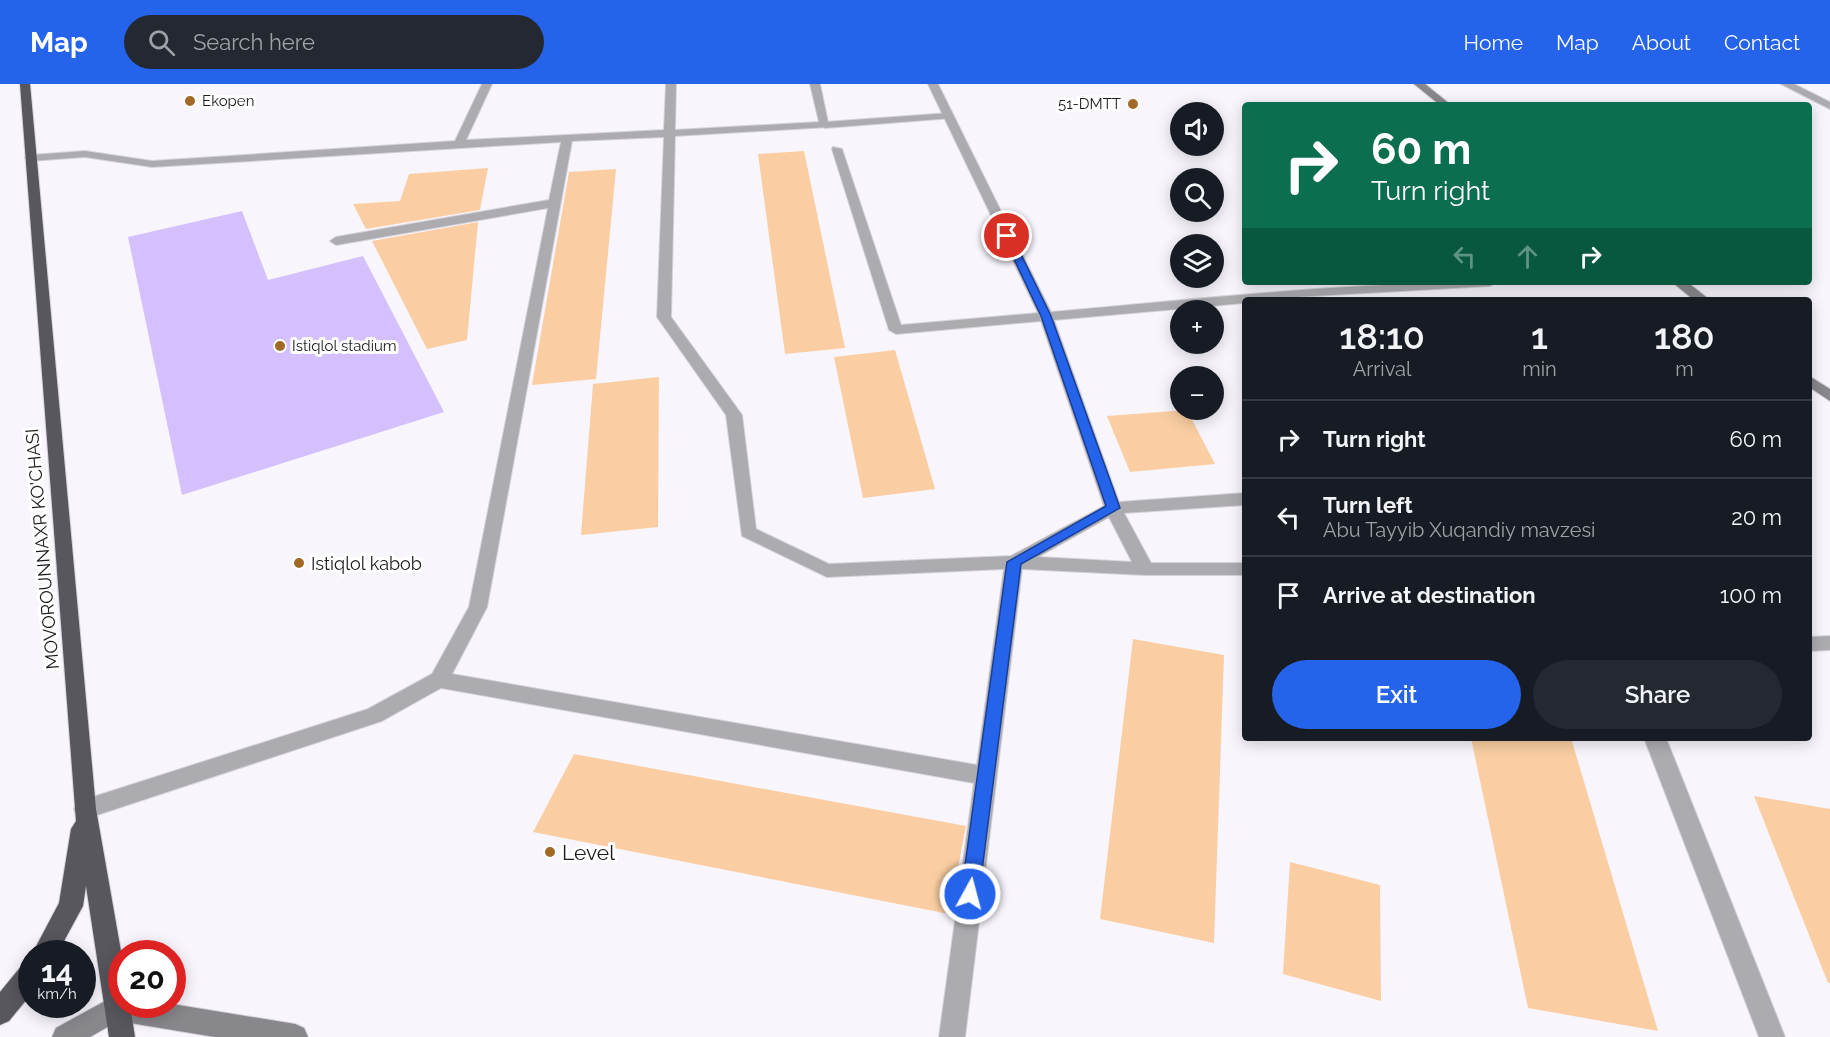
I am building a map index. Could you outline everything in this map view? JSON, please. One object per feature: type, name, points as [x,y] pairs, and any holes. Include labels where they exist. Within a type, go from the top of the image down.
[{"type":"highway","name":"MOVOROUNNAXR KO'CHASI","points":[[25,84],[85,809],[108,957]]},
{"type":"highway","points":[[52,940],[71,906],[85,809]]},
{"type":"highway","points":[[0,1012],[18,990]]},
{"type":"highway","name":"MOVOROUNNAXR KO'CHASI","points":[[118,1018],[123,1037]]},
{"type":"main road","points":[[1419,84],[1442,102]]},
{"type":"main road","points":[[1683,285],[1699,297]]},
{"type":"main road","points":[[1812,382],[1830,396]]},
{"type":"main road","points":[[65,1037],[108,1013]]},
{"type":"main road","points":[[178,1018],[295,1037]]},
{"type":"street","points":[[459,144],[488,84]]},
{"type":"street","points":[[671,84],[664,317],[734,416],[748,532],[827,571],[1014,562],[1144,569],[1242,569]]},
{"type":"street","points":[[815,84],[825,125]]},
{"type":"street","points":[[933,84],[1046,316],[1113,508],[1144,569]]},
{"type":"street","points":[[1786,84],[1830,106]]},
{"type":"street","points":[[31,158],[85,154],[152,164],[949,116]]},
{"type":"street","points":[[85,809],[375,716],[439,680],[478,607],[567,138]]},
{"type":"street","points":[[837,149],[896,330],[1242,300]]},
{"type":"street","points":[[336,241],[555,203]]},
{"type":"street","points":[[1278,297],[1448,285]]},
{"type":"street","points":[[1014,562],[1113,508],[1242,499]]},
{"type":"street","points":[[952,1037],[1014,562]]},
{"type":"street","points":[[1812,644],[1830,643]]},
{"type":"street","points":[[439,680],[986,776]]},
{"type":"street","points":[[1656,741],[1772,1037]]},
{"type":"shaded area","name":"Istiqlol stadium","points":[[242,211],[268,280],[363,256],[444,412],[182,495],[128,237]]},
{"type":"building","points":[[804,151],[845,348],[785,354],[758,154]]},
{"type":"building","points":[[488,168],[480,210],[366,229],[353,204],[400,201],[409,174]]},
{"type":"building","points":[[616,169],[596,379],[532,385],[569,172]]},
{"type":"building","points":[[478,222],[467,340],[427,349],[372,241]]},
{"type":"building","points":[[895,350],[935,489],[863,498],[834,357]]},
{"type":"building","points":[[659,377],[658,527],[581,535],[593,384]]},
{"type":"building","points":[[1170,411],[1170,420],[1192,420],[1215,464],[1130,472],[1107,416]]},
{"type":"building","points":[[1133,639],[1224,655],[1214,943],[1100,919]]},
{"type":"building","points":[[1472,741],[1572,741],[1658,1031],[1528,1008]]},
{"type":"building","points":[[574,754],[966,826],[949,914],[533,832]]},
{"type":"building","points":[[1754,796],[1830,809],[1830,983],[1828,983]]},
{"type":"building","points":[[1290,862],[1380,885],[1381,1001],[1283,974]]},
{"type":"place","name":"Ekopen","points":[[190,101]]},
{"type":"place","name":"51-DMTT","points":[[1133,104]]},
{"type":"place","name":"Istiqlol stadium","points":[[280,346]]},
{"type":"place","name":"Istiqlol kabob","points":[[299,563]]},
{"type":"place","name":"Level","points":[[550,852]]},
{"type":"route","points":[[970,894],[1014,562],[1113,508],[1046,316],[1007,236]]}]
